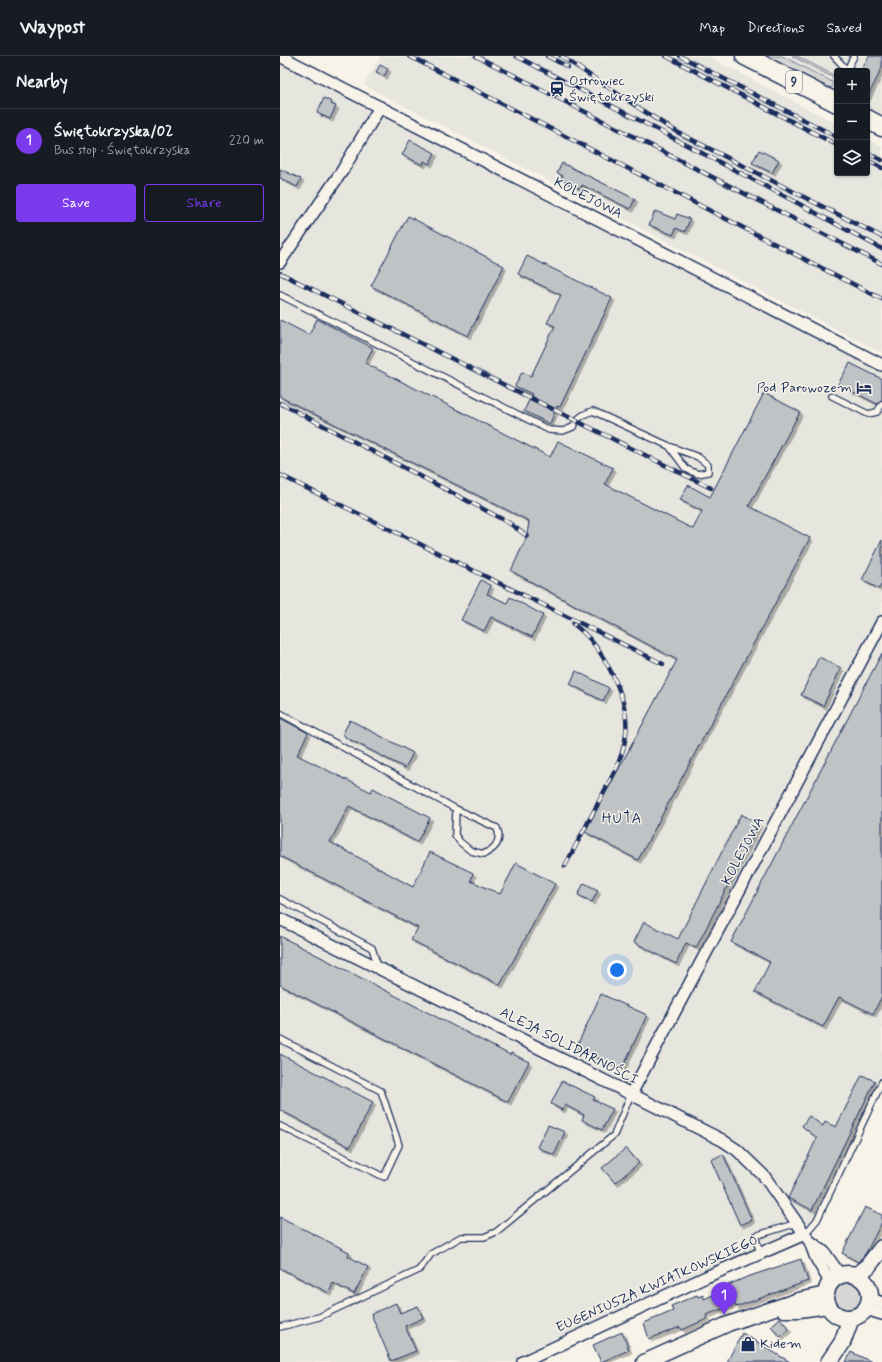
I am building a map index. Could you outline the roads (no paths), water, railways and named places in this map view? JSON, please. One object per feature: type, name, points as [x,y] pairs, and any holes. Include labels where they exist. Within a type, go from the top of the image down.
[{"type":"main road","name":"9","points":[[745,56],[834,100]]},
{"type":"main road","points":[[869,1294],[868,1266],[882,1248]]},
{"type":"main road","points":[[869,1294],[851,1274],[831,1289],[834,1313],[846,1317],[858,1316],[869,1294],[882,1264]]},
{"type":"main road","points":[[828,1362],[846,1317]]},
{"type":"street","name":"KOLEJOWA","points":[[280,56],[882,365]]},
{"type":"street","points":[[280,262],[342,171],[380,107]]},
{"type":"street","name":"KOLEJOWA","points":[[631,1094],[882,622]]},
{"type":"street","name":"ALEJA SOLIDARNOŚCI","points":[[280,919],[631,1094],[722,1140],[737,1150],[764,1176],[808,1238],[824,1252],[831,1289]]},
{"type":"street","name":"EUGENIUSZA KWIATKOWSKIEGO","points":[[523,1362],[760,1253],[808,1238]]},
{"type":"street","points":[[644,1362],[728,1324],[769,1311],[800,1310],[831,1289]]},
{"type":"street","points":[[869,1294],[882,1314]]},
{"type":"lane","points":[[834,56],[845,68]]},
{"type":"lane","points":[[848,68],[854,56]]},
{"type":"lane","points":[[280,295],[549,430],[563,430],[573,427],[576,421],[583,414],[592,411],[669,446],[698,457],[708,465],[708,472],[698,474],[686,469],[669,446]]},
{"type":"lane","points":[[832,396],[868,414],[877,412],[882,404]]},
{"type":"lane","points":[[280,713],[456,809],[498,828],[500,834],[494,849],[484,854],[471,851],[460,842],[455,835],[456,809]]},
{"type":"lane","points":[[280,899],[372,948],[378,967]]},
{"type":"lane","points":[[280,1039],[381,1091],[398,1145],[384,1178],[280,1126]]},
{"type":"lane","points":[[808,1238],[882,1082]]},
{"type":"lane","points":[[280,1326],[320,1316],[419,1270],[431,1254],[461,1237],[484,1237],[496,1232],[614,1135],[631,1094]]},
{"type":"lane","points":[[760,1253],[755,1236],[797,1223]]},
{"type":"railway","points":[[409,56],[882,299]]},
{"type":"railway","points":[[476,56],[882,264]]},
{"type":"railway","points":[[516,56],[792,200],[882,249]]},
{"type":"railway","points":[[547,56],[568,67]]},
{"type":"railway","points":[[561,56],[677,132],[882,237]]},
{"type":"railway","points":[[666,56],[834,143]]},
{"type":"railway","points":[[680,56],[834,135]]},
{"type":"railway","points":[[870,154],[882,160]]},
{"type":"railway","points":[[870,162],[882,168]]},
{"type":"railway","points":[[280,273],[711,488]]},
{"type":"railway","points":[[280,403],[487,511],[509,523],[527,536]]},
{"type":"railway","points":[[280,475],[663,664]]},
{"type":"railway","points":[[565,866],[617,767],[624,747],[626,734],[626,720],[623,705],[619,689],[612,673],[604,658],[594,645],[584,633],[573,624]]},
{"type":"place","name":"Ostrowiec Świętokrzyski","points":[[557,89]]},
{"type":"place","name":"Pod Parowozem","points":[[864,388]]},
{"type":"place","name":"Świętokrzyska/02","points":[[724,1315]]},
{"type":"place","name":"Kidem","points":[[748,1344]]},
{"type":"district","name":"HUTA","points":[[622,819]]}]
